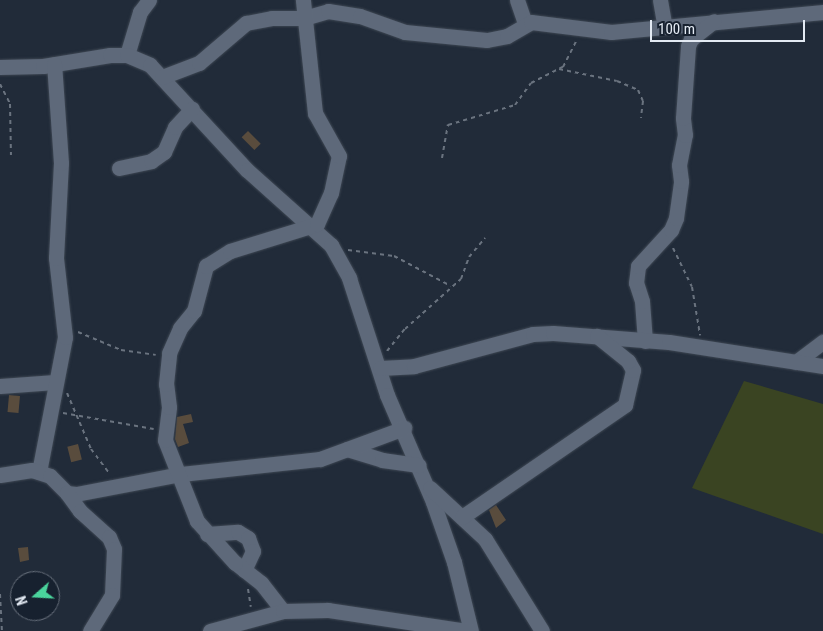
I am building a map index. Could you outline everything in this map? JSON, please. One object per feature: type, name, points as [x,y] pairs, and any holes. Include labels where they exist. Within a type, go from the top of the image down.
[{"type":"street","points":[[126,54],[140,12],[149,0]]},
{"type":"street","points":[[283,611],[246,571],[207,534],[187,497],[182,474],[164,436],[169,407],[168,353],[180,328],[194,312],[202,274],[212,260],[312,226],[323,216],[339,161],[336,147],[325,135],[315,113],[303,0]]},
{"type":"street","points":[[516,0],[525,23]]},
{"type":"street","points":[[660,0],[665,27]]},
{"type":"street","points":[[162,77],[199,63],[246,23],[272,18],[304,18],[339,11],[405,32],[487,40],[507,36],[525,23],[611,32],[665,27],[809,6],[823,12]]},
{"type":"street","points":[[645,341],[642,301],[636,283],[638,266],[670,230],[681,187],[679,165],[685,136],[683,118],[688,46],[692,38],[716,20]]},
{"type":"street","points":[[0,67],[54,64],[126,54],[150,65],[247,170],[312,226],[336,253],[349,278],[383,368],[387,395],[404,428],[419,465],[454,562],[469,631],[396,627],[347,611],[283,611],[210,631]]},
{"type":"street","points":[[39,472],[52,412],[65,326],[56,258],[61,163],[54,64]]},
{"type":"street","points":[[120,168],[151,161],[164,152],[174,127],[192,109]]},
{"type":"street","points":[[383,368],[414,366],[533,334],[597,336],[645,341],[823,366]]},
{"type":"street","points":[[462,518],[625,405],[633,370],[628,361],[597,336]]},
{"type":"street","points":[[796,362],[823,342]]},
{"type":"street","points":[[0,386],[58,377]]},
{"type":"street","points":[[67,493],[182,474],[320,458],[404,428]]},
{"type":"street","points":[[347,449],[382,460],[419,465]]},
{"type":"street","points":[[0,475],[21,470],[39,472],[50,476],[67,493],[80,511],[109,537],[114,549],[112,595],[90,631]]},
{"type":"street","points":[[427,486],[485,539],[542,631]]},
{"type":"street","points":[[207,534],[238,532],[248,538],[253,551],[246,571]]},
{"type":"path","points":[[442,158],[447,150],[446,130],[450,124],[515,105],[531,83],[559,69],[584,30]]},
{"type":"path","points":[[559,69],[637,89],[643,98],[641,118]]},
{"type":"path","points":[[0,84],[10,104],[11,155]]},
{"type":"path","points":[[670,230],[673,250],[692,287],[703,350]]},
{"type":"path","points":[[383,368],[390,346],[463,276],[469,257],[485,238]]},
{"type":"path","points":[[336,253],[360,249],[381,252],[405,260],[451,286]]},
{"type":"path","points":[[65,326],[121,350],[149,355],[168,353]]},
{"type":"path","points":[[58,377],[91,449],[116,486]]},
{"type":"path","points":[[52,412],[142,426],[164,436]]},
{"type":"path","points":[[246,571],[254,618]]},
{"type":"path","points":[[0,594],[2,631]]},
{"type":"green space","points":[[744,381],[823,404],[823,534],[692,488]]},
{"type":"building","points":[[248,131],[261,144],[254,150],[242,137]]},
{"type":"building","points":[[9,395],[20,396],[18,413],[8,412]]},
{"type":"building","points":[[191,414],[193,422],[183,424],[189,443],[178,447],[175,439],[177,417]]},
{"type":"building","points":[[78,444],[82,460],[71,462],[67,447]]},
{"type":"building","points":[[496,505],[506,520],[496,528],[489,510]]},
{"type":"building","points":[[28,547],[29,560],[20,562],[18,548]]}]
